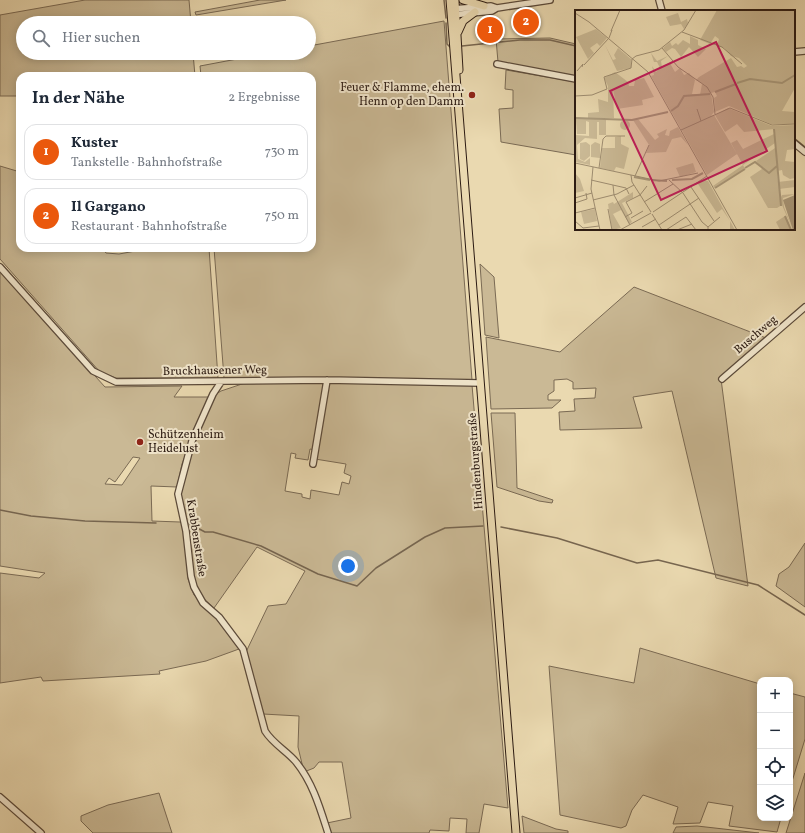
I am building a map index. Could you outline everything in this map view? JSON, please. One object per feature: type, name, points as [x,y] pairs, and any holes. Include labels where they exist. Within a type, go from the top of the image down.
[{"type":"main road","name":"Hindenburgstraße","points":[[450,0],[457,36],[459,59],[458,86]]},
{"type":"main road","name":"Hindenburgstraße","points":[[454,0],[453,12],[458,86],[480,383],[516,833]]},
{"type":"main road","points":[[463,0],[484,6]]},
{"type":"main road","points":[[457,36],[463,21],[475,12]]},
{"type":"street","points":[[453,12],[492,11],[497,8],[550,0]]},
{"type":"street","points":[[659,0],[662,10]]},
{"type":"street","points":[[453,12],[484,6],[497,8]]},
{"type":"street","points":[[795,52],[805,51]]},
{"type":"street","points":[[497,64],[575,79]]},
{"type":"street","points":[[795,144],[805,152]]},
{"type":"street","name":"Bruckhausener Weg","points":[[0,267],[93,371],[116,382],[327,380],[480,383]]},
{"type":"street","name":"Buschweg","points":[[722,379],[805,307]]},
{"type":"street","points":[[313,464],[327,380]]},
{"type":"street","name":"Krabbenstraße","points":[[221,382],[213,394],[192,441],[178,494],[186,531],[191,576],[198,597],[219,618],[243,649],[265,732],[296,762],[312,786],[328,833]]},
{"type":"street","points":[[0,797],[41,833]]},
{"type":"shaded area","points":[[85,0],[189,0],[190,16],[16,16],[16,60],[194,60],[195,72],[16,72],[16,96],[0,96],[0,15]]},
{"type":"shaded area","points":[[260,0],[286,0],[196,15],[195,12]]},
{"type":"shaded area","points":[[444,21],[472,380],[224,378],[214,252],[316,252],[316,72],[201,72],[200,66],[232,60],[316,60],[316,45]]},
{"type":"shaded area","points":[[550,38],[575,44],[575,76],[498,62],[496,39]]},
{"type":"shaded area","points":[[506,70],[575,82],[575,155],[501,142],[499,109],[513,108],[513,90],[505,89]]},
{"type":"shaded area","points":[[0,166],[16,171],[16,252],[105,252],[119,254],[130,252],[209,252],[218,378],[116,378],[100,372],[0,259]]},
{"type":"shaded area","points":[[480,264],[494,277],[499,338],[485,335]]},
{"type":"shaded area","points":[[0,271],[105,387],[182,386],[174,397],[208,397],[182,464],[177,487],[151,486],[152,521],[180,522],[184,525],[188,579],[194,595],[219,621],[239,649],[206,661],[159,671],[160,674],[43,681],[41,677],[0,683],[0,573],[39,578],[45,573],[0,566]],"holes":[[[133,457],[140,458],[122,485],[105,484],[109,478],[115,482]]]},
{"type":"shaded area","points":[[634,287],[766,338],[721,379],[748,586],[716,578],[672,391],[633,397],[642,428],[560,430],[559,412],[575,411],[574,399],[595,398],[596,388],[573,389],[573,382],[567,379],[554,380],[554,391],[548,395],[548,400],[561,400],[552,408],[491,409],[486,337],[560,352]]},
{"type":"shaded area","points":[[319,381],[325,387],[315,450],[310,449],[308,460],[295,458],[296,454],[291,453],[285,491],[302,494],[302,497],[310,499],[311,490],[339,495],[342,482],[349,484],[351,476],[344,473],[346,464],[315,459],[328,382],[472,385],[508,808],[484,804],[479,833],[466,833],[467,819],[450,818],[449,831],[430,830],[429,833],[330,833],[327,823],[351,818],[342,762],[319,762],[314,768],[304,772],[298,747],[299,716],[263,714],[246,652],[268,606],[286,604],[305,571],[257,547],[214,608],[200,595],[193,575],[185,510],[180,500],[183,482],[192,450],[216,394],[245,383]]},
{"type":"shaded area","points":[[491,413],[515,413],[517,488],[553,500],[552,503],[539,501],[497,487]]},
{"type":"shaded area","points":[[805,543],[805,607],[776,586],[779,574],[789,567]]},
{"type":"shaded area","points":[[640,648],[757,683],[757,821],[780,821],[777,832],[729,826],[733,806],[708,802],[700,823],[673,824],[678,807],[643,795],[632,810],[626,826],[621,828],[560,815],[549,666],[634,683]]},
{"type":"shaded area","points":[[793,694],[805,697],[805,739],[793,778]]},
{"type":"shaded area","points":[[805,773],[805,833],[786,833],[790,821],[793,821],[793,811]]},
{"type":"shaded area","points":[[159,793],[172,833],[93,833],[81,821],[81,816],[108,805]]},
{"type":"shaded area","points":[[522,816],[556,829],[568,831],[568,833],[524,833]]},
{"type":"shaded area","points":[[697,826],[759,833],[673,833],[676,827]]},
{"type":"waterway","points":[[444,0],[446,18]]},
{"type":"waterway","points":[[446,23],[447,44],[450,47]]},
{"type":"waterway","points":[[462,46],[520,40],[550,40],[575,46]]},
{"type":"waterway","points":[[795,139],[805,147]]},
{"type":"waterway","points":[[0,510],[31,516],[85,521],[156,523]]},
{"type":"waterway","points":[[188,523],[205,532],[213,532],[261,546],[318,574],[357,586],[376,568],[425,537],[445,528],[483,526]]},
{"type":"waterway","points":[[501,527],[557,538],[637,563],[658,560],[758,585],[805,615]]},
{"type":"place","name":"Il Gargano","points":[[526,22]]},
{"type":"place","name":"Kuster","points":[[490,30]]},
{"type":"place","name":"Feuer & Flamme, ehem. Henn op den Damm","points":[[472,95]]},
{"type":"place","name":"Schützenheim Heidelust","points":[[140,442]]}]
